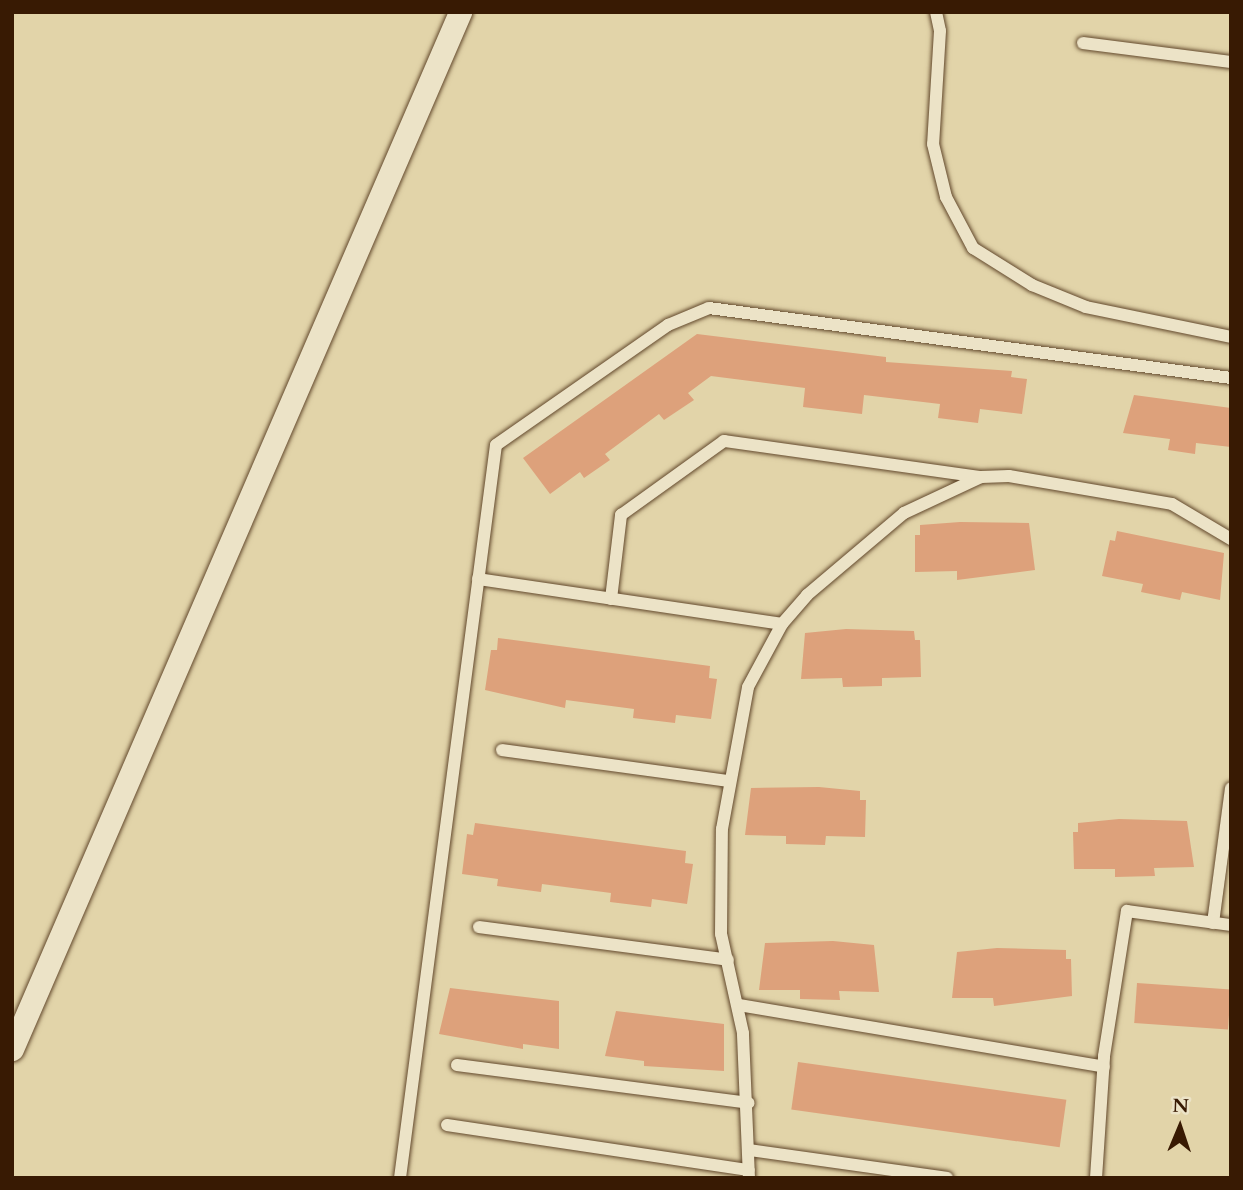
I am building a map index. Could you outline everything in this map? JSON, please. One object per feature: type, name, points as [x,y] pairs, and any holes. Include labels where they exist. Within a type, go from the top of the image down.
[{"type":"street","points":[[12,1049],[460,12]]},
{"type":"lane","points":[[936,12],[940,31],[933,144],[946,197],[973,248],[1032,285],[1086,307],[1231,337]]},
{"type":"lane","points":[[1083,43],[1231,62]]},
{"type":"lane","points":[[400,1178],[496,445],[691,312],[709,308],[1231,378]]},
{"type":"lane","points":[[611,598],[621,515],[724,442],[981,477],[1009,476],[1172,504],[1231,539]]},
{"type":"lane","points":[[447,1125],[749,1174],[749,1103],[739,1005],[721,934],[720,871],[727,781],[748,687],[782,624],[807,595],[905,513],[981,477]]},
{"type":"lane","points":[[478,579],[782,624]]},
{"type":"lane","points":[[502,750],[727,781]]},
{"type":"lane","points":[[1213,923],[1231,788]]},
{"type":"lane","points":[[1096,1178],[1104,1067],[1127,911],[1231,925]]},
{"type":"lane","points":[[479,927],[728,960]]},
{"type":"lane","points":[[739,1005],[1104,1067]]},
{"type":"lane","points":[[457,1065],[749,1103]]},
{"type":"lane","points":[[749,1150],[947,1178]]},
{"type":"building","points":[[697,334],[886,357],[886,362],[1012,371],[1011,377],[1027,379],[1022,414],[980,409],[978,423],[938,418],[940,404],[864,395],[862,414],[803,407],[805,388],[711,376],[688,393],[694,400],[664,420],[659,414],[605,454],[610,460],[584,478],[580,472],[550,494],[523,458]]},
{"type":"building","points":[[1134,395],[1231,408],[1231,447],[1196,443],[1195,454],[1168,450],[1170,439],[1123,433]]},
{"type":"building","points":[[960,522],[1029,523],[1035,570],[957,580],[957,571],[915,572],[915,535],[920,535],[920,525]]},
{"type":"building","points":[[1117,531],[1224,553],[1220,600],[1182,592],[1180,600],[1141,592],[1143,584],[1102,576],[1110,540],[1115,541]]},
{"type":"building","points":[[846,629],[914,631],[915,640],[920,640],[921,677],[882,678],[882,686],[843,687],[842,678],[801,679],[805,633]]},
{"type":"building","points":[[498,638],[710,666],[709,678],[717,679],[711,719],[676,715],[675,723],[633,718],[634,709],[566,700],[565,708],[485,690],[491,650],[497,650]]},
{"type":"building","points":[[819,787],[860,791],[860,800],[866,800],[865,837],[826,836],[825,845],[786,844],[786,836],[745,835],[751,788]]},
{"type":"building","points":[[1119,819],[1187,821],[1194,867],[1154,868],[1155,876],[1115,877],[1115,869],[1074,869],[1073,832],[1078,832],[1078,823]]},
{"type":"building","points":[[475,823],[686,851],[685,863],[693,864],[687,904],[652,899],[651,907],[610,902],[611,893],[542,884],[541,892],[497,886],[498,879],[462,874],[467,834],[473,835]]},
{"type":"building","points":[[833,941],[874,945],[879,992],[839,991],[840,1000],[800,999],[800,990],[759,990],[765,943]]},
{"type":"building","points":[[997,948],[1066,950],[1066,959],[1071,959],[1072,996],[994,1006],[993,998],[952,998],[957,952]]},
{"type":"building","points":[[1137,983],[1231,990],[1228,1029],[1134,1023]]},
{"type":"building","points":[[450,988],[559,1001],[559,1049],[523,1044],[523,1049],[439,1034]]},
{"type":"building","points":[[616,1011],[724,1024],[724,1071],[644,1066],[644,1061],[605,1056]]},
{"type":"building","points":[[798,1062],[1066,1100],[1060,1147],[791,1110]]}]
